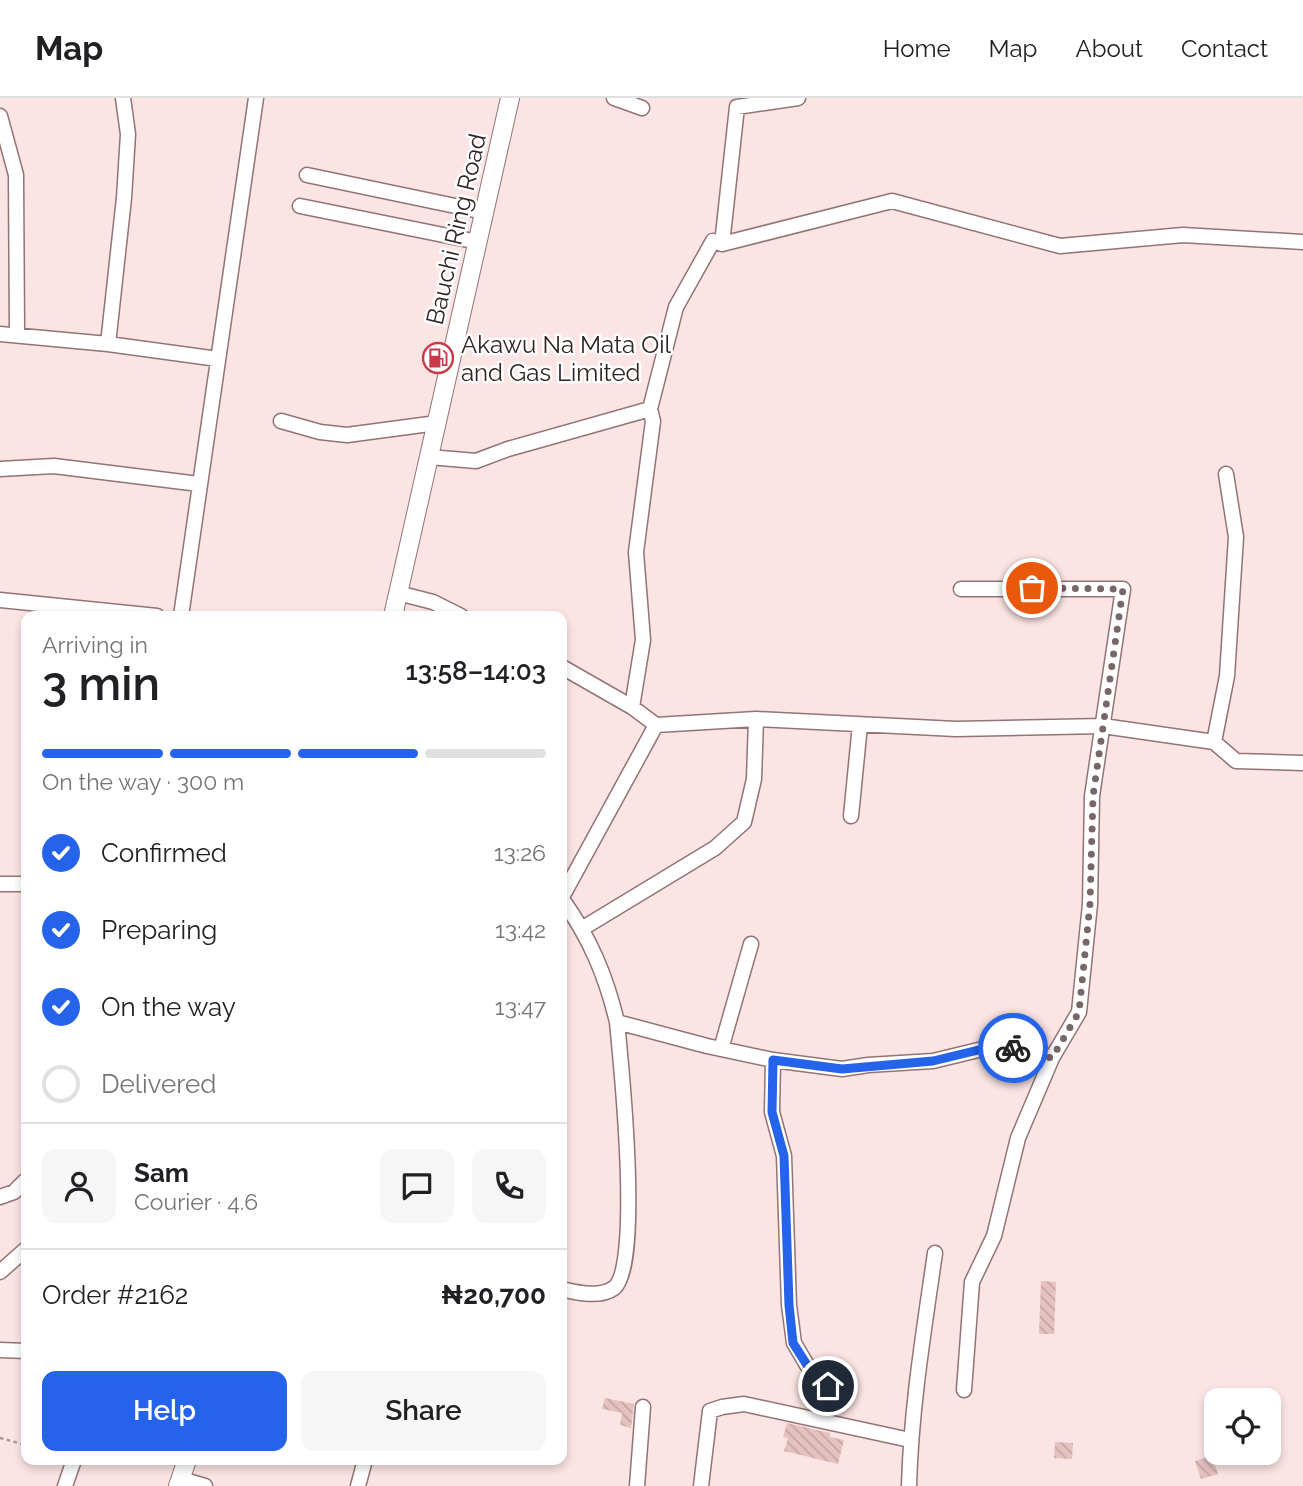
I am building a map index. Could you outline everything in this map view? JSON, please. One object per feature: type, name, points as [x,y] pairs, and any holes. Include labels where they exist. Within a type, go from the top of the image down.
[{"type":"main road","name":"Bauchi Ring Road","points":[[394,611],[510,98]]},
{"type":"main road","points":[[179,1483],[185,1465]]},
{"type":"street","points":[[108,344],[128,134],[123,98]]},
{"type":"street","points":[[182,611],[256,98]]},
{"type":"street","points":[[614,98],[642,108]]},
{"type":"street","points":[[722,244],[737,107],[798,98]]},
{"type":"street","points":[[0,116],[16,175],[18,334]]},
{"type":"street","points":[[307,175],[484,212]]},
{"type":"street","points":[[632,707],[643,640],[636,552],[653,421],[650,409],[676,307],[713,241],[722,244],[892,201],[1060,246],[1183,235],[1303,242]]},
{"type":"street","points":[[300,206],[478,242]]},
{"type":"street","points":[[0,334],[108,344],[218,359]]},
{"type":"street","points":[[429,457],[476,461],[508,449],[650,409]]},
{"type":"street","points":[[281,421],[320,432],[347,435],[437,423]]},
{"type":"street","points":[[0,469],[54,466],[200,484]]},
{"type":"street","points":[[1214,742],[1227,676],[1236,537],[1226,474]]},
{"type":"street","points":[[961,589],[1123,589],[1093,796],[1090,904],[1079,1012],[1052,1058],[1018,1138],[994,1236],[972,1282],[964,1391]]},
{"type":"street","points":[[398,593],[433,602],[451,611]]},
{"type":"street","points":[[0,600],[108,611]]},
{"type":"street","points":[[567,670],[656,724],[756,719],[956,729],[1103,726],[1214,742],[1236,761],[1303,763]]},
{"type":"street","points":[[583,928],[715,848],[744,822],[754,779],[756,719]]},
{"type":"street","points":[[567,889],[656,724]]},
{"type":"street","points":[[851,816],[860,725]]},
{"type":"street","points":[[0,884],[21,884]]},
{"type":"street","points":[[567,905],[583,928],[608,986],[617,1022],[628,1152],[626,1241],[621,1279],[612,1289],[587,1295],[567,1290]]},
{"type":"street","points":[[721,1049],[751,944]]},
{"type":"street","points":[[617,1022],[773,1060],[842,1069],[933,1061],[999,1045],[1052,1058]]},
{"type":"street","points":[[773,1060],[772,1112],[784,1156],[789,1305],[793,1343],[807,1365],[828,1386]]},
{"type":"street","points":[[0,1197],[14,1192],[21,1185]]},
{"type":"street","points":[[909,1486],[910,1440],[935,1253]]},
{"type":"street","points":[[0,1272],[21,1254]]},
{"type":"street","points":[[0,1350],[21,1351]]},
{"type":"street","points":[[701,1486],[710,1412],[722,1407],[744,1404],[910,1440]]},
{"type":"street","points":[[638,1486],[643,1407]]},
{"type":"street","points":[[65,1486],[72,1465]]},
{"type":"street","points":[[358,1486],[364,1465]]},
{"type":"street","points":[[179,1483],[205,1486]]},
{"type":"path","points":[[0,1438],[21,1444]]},
{"type":"building","points":[[1041,1281],[1056,1282],[1054,1334],[1039,1334]]},
{"type":"building","points":[[605,1398],[634,1404],[631,1428],[620,1425],[622,1413],[602,1409]]},
{"type":"building","points":[[787,1423],[830,1433],[830,1437],[844,1440],[838,1464],[784,1451],[788,1438],[783,1437]]},
{"type":"building","points":[[1055,1442],[1073,1443],[1072,1459],[1054,1458]]},
{"type":"building","points":[[1204,1458],[1204,1465],[1215,1465],[1218,1474],[1201,1479],[1195,1461]]},
{"type":"way so far","points":[[1013,1048],[1052,1058],[1079,1012],[1090,904],[1093,796],[1123,589],[1032,588]]},
{"type":"place","name":"Akawu Na Mata Oil and Gas Limited","points":[[438,358]]},
{"type":"route","points":[[828,1386],[807,1365],[793,1343],[789,1305],[784,1156],[772,1112],[773,1060],[842,1069],[933,1061],[999,1045],[1013,1048]]}]
